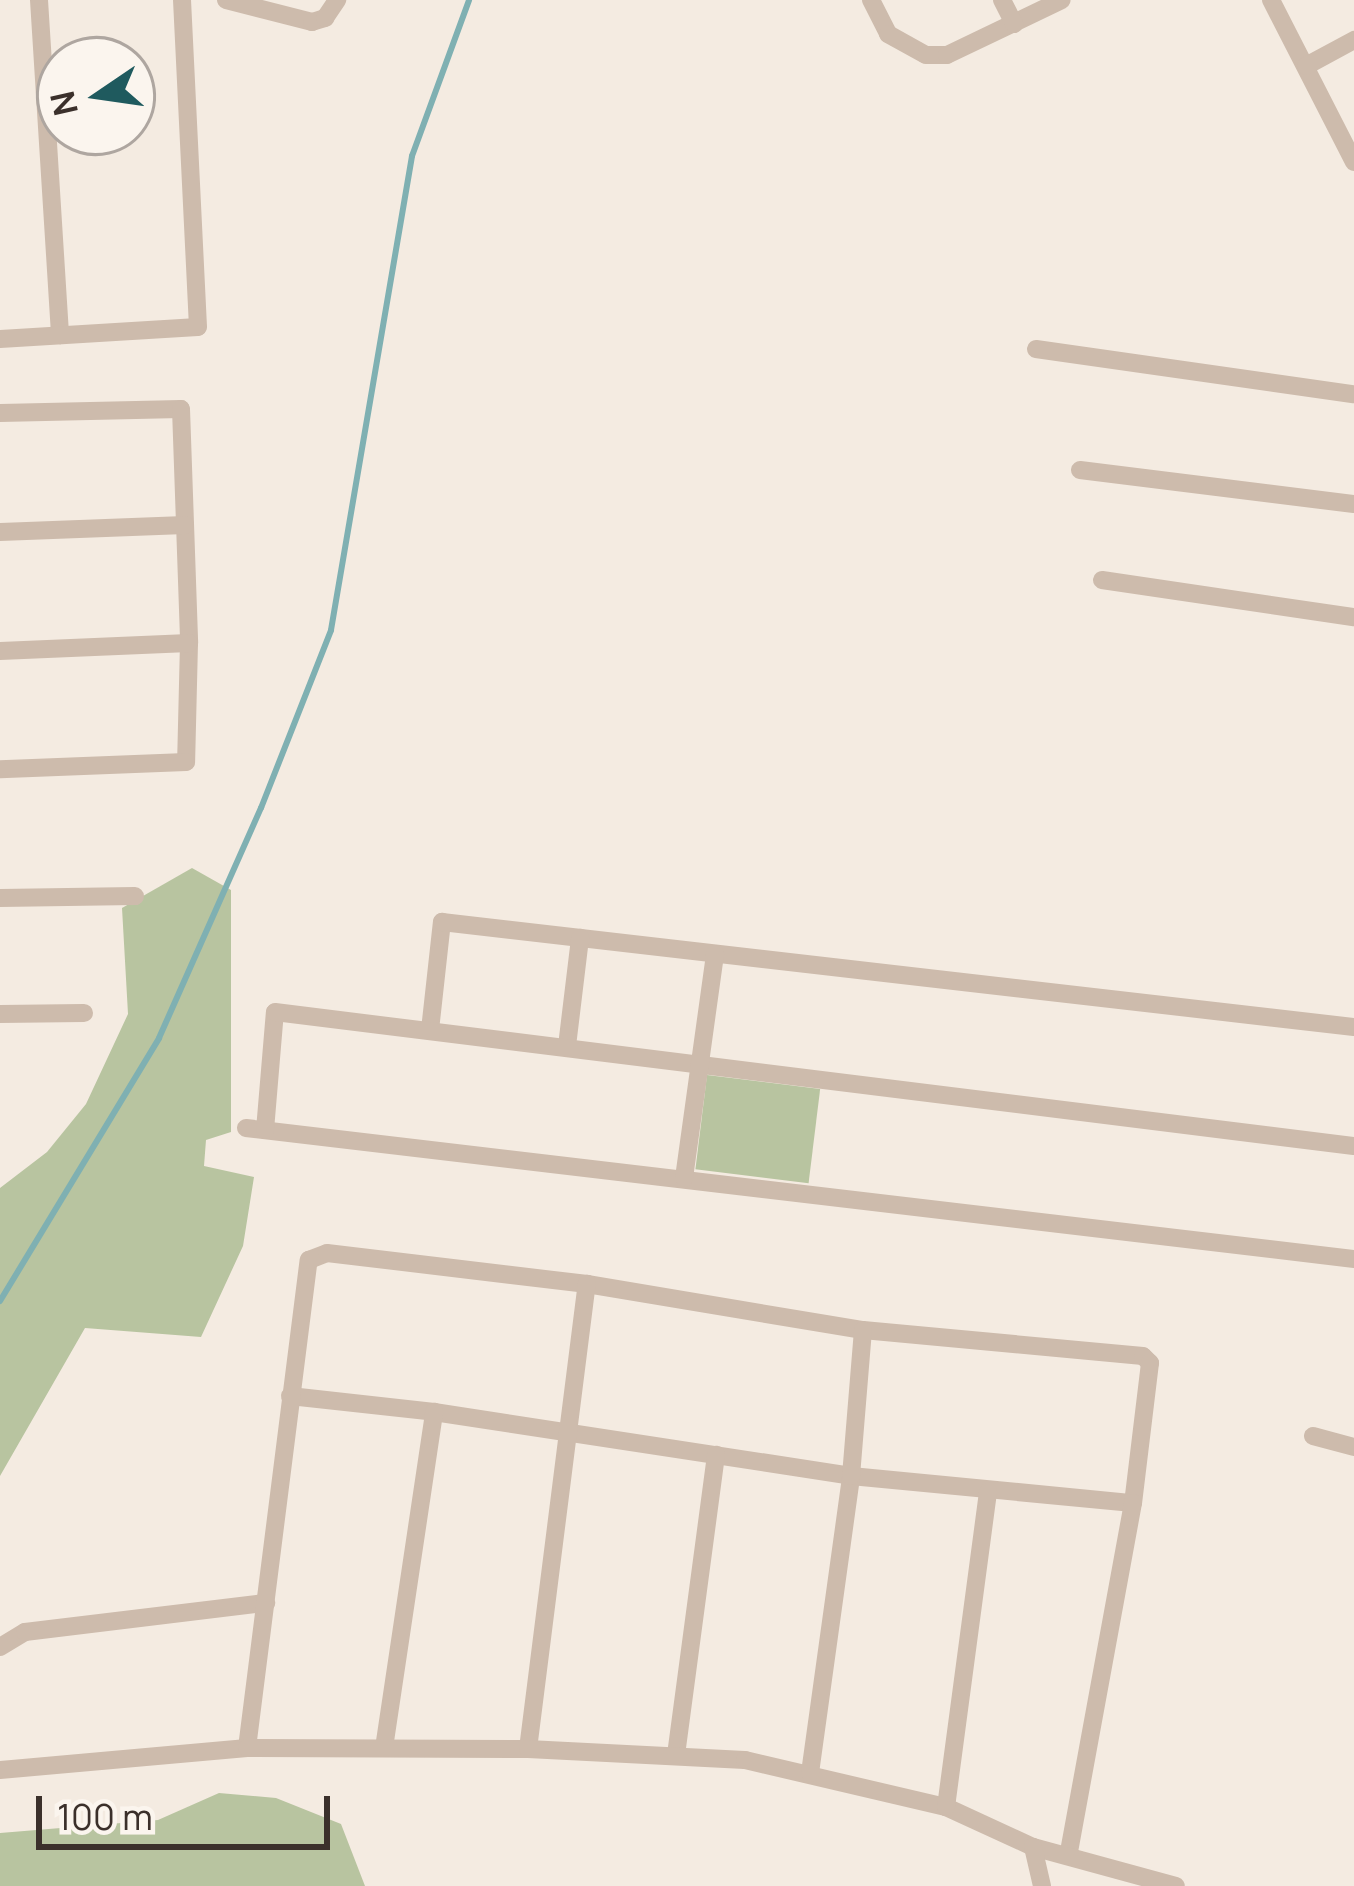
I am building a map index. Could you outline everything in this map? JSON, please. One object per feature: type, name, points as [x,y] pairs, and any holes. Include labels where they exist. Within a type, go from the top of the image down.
[{"type":"street","points":[[39,0],[60,335]]},
{"type":"street","points":[[0,339],[198,327],[182,0]]},
{"type":"street","points":[[226,0],[312,22],[336,4]]},
{"type":"street","points":[[871,0],[889,34],[926,55],[946,55],[1062,0]]},
{"type":"street","points":[[1002,0],[1014,24]]},
{"type":"street","points":[[1271,0],[1354,162]]},
{"type":"street","points":[[1306,66],[1354,40]]},
{"type":"street","points":[[1036,349],[1354,394]]},
{"type":"street","points":[[0,413],[181,409],[189,644],[188,756],[180,766],[0,769]]},
{"type":"street","points":[[1080,470],[1354,504]]},
{"type":"street","points":[[0,532],[185,525]]},
{"type":"street","points":[[1102,580],[1354,617]]},
{"type":"street","points":[[0,651],[189,644]]},
{"type":"street","points":[[0,898],[135,896]]},
{"type":"street","points":[[430,1030],[442,922],[1354,1027]]},
{"type":"street","points":[[567,1046],[580,938]]},
{"type":"street","points":[[684,1178],[715,954]]},
{"type":"street","points":[[0,1014],[84,1012]]},
{"type":"street","points":[[1354,1146],[275,1012],[255,1129],[1354,1259]]},
{"type":"street","points":[[247,1748],[305,1269],[317,1254],[586,1284],[863,1330],[1144,1356],[1151,1370],[1133,1503],[1070,1853]]},
{"type":"street","points":[[528,1749],[586,1284]]},
{"type":"street","points":[[810,1773],[851,1477],[863,1330]]},
{"type":"street","points":[[290,1396],[434,1412],[851,1477],[1133,1503]]},
{"type":"street","points":[[384,1748],[434,1412]]},
{"type":"street","points":[[1313,1436],[1354,1448]]},
{"type":"street","points":[[676,1755],[716,1455]]},
{"type":"street","points":[[946,1807],[988,1492]]},
{"type":"street","points":[[0,1647],[25,1632],[266,1603]]},
{"type":"street","points":[[0,1770],[247,1748],[676,1755],[810,1773],[946,1807],[1033,1846],[1176,1886]]},
{"type":"street","points":[[1033,1846],[1042,1886]]},
{"type":"green space","points":[[192,868],[231,890],[231,1132],[206,1140],[204,1166],[254,1177],[243,1246],[201,1337],[85,1328],[0,1476],[0,1188],[47,1152],[86,1104],[128,1014],[122,908]]},
{"type":"green space","points":[[707,1075],[820,1089],[809,1183],[695,1169]]},
{"type":"green space","points":[[219,1793],[276,1798],[341,1824],[365,1886],[0,1886],[0,1833],[158,1820]]},
{"type":"waterway","points":[[0,1301],[159,1038],[261,808],[331,630],[412,156],[469,0]]}]
